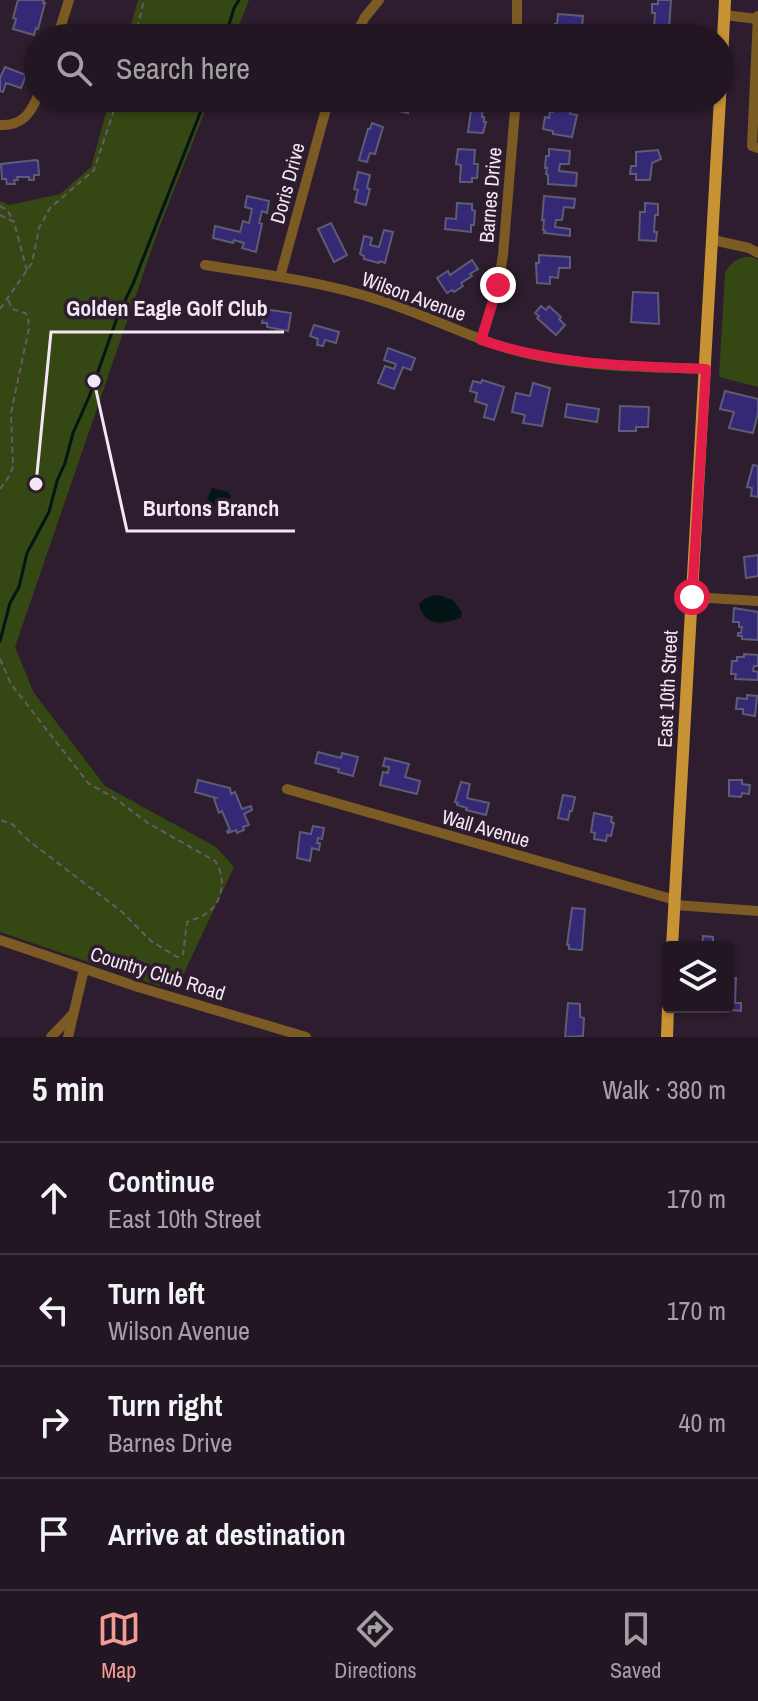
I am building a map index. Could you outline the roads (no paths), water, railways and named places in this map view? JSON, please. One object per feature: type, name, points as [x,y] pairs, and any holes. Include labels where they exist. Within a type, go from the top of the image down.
[{"type":"main road","name":"East 10th Street","points":[[724,24],[725,0]]},
{"type":"main road","name":"East 10th Street","points":[[672,941],[719,112]]},
{"type":"main road","points":[[667,1037],[668,1013]]},
{"type":"street","points":[[61,24],[69,0]]},
{"type":"street","points":[[361,24],[379,0]]},
{"type":"street","points":[[517,0],[517,24]]},
{"type":"street","points":[[724,15],[758,18],[752,146],[758,148]]},
{"type":"street","points":[[0,125],[15,124],[25,119],[29,112]]},
{"type":"street","name":"Doris Drive","points":[[280,277],[325,112]]},
{"type":"street","name":"Barnes Drive","points":[[481,340],[498,285],[503,255],[515,112]]},
{"type":"street","points":[[713,240],[758,253]]},
{"type":"street","name":"Wilson Avenue","points":[[205,265],[333,287],[381,300],[481,340],[528,354],[601,365],[706,369]]},
{"type":"street","points":[[692,597],[758,601]]},
{"type":"street","name":"Wall Avenue","points":[[287,789],[675,902],[758,911]]},
{"type":"street","name":"Country Club Road","points":[[0,940],[138,987],[306,1037]]},
{"type":"street","points":[[68,1037],[84,969]]},
{"type":"street","points":[[51,1037],[74,1014]]},
{"type":"waterway","points":[[229,24],[239,0]]},
{"type":"waterway","points":[[0,641],[27,553],[49,512],[73,433],[201,112]]},
{"type":"place","name":"Burtons Branch","points":[[94,381]]},
{"type":"place","name":"Golden Eagle Golf Club","points":[[36,484]]}]
